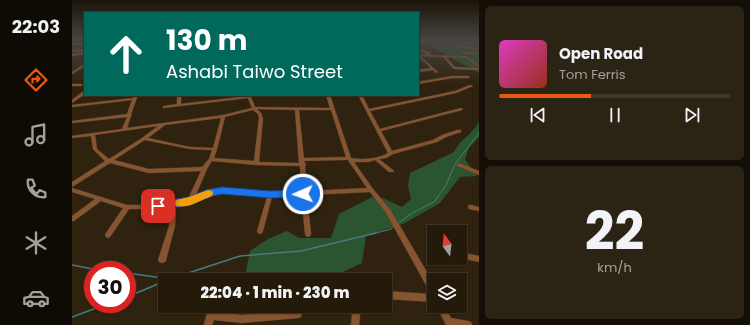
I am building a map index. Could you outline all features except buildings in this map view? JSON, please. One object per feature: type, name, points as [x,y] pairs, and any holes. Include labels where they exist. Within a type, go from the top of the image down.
[{"type":"street","points":[[447,54],[454,68],[479,69]]},
{"type":"street","points":[[456,54],[469,58],[479,66]]},
{"type":"street","points":[[419,56],[437,72]]},
{"type":"street","points":[[72,73],[84,66]]},
{"type":"street","points":[[419,71],[433,69]]},
{"type":"street","points":[[419,84],[452,77],[468,77]]},
{"type":"street","points":[[72,85],[81,85]]},
{"type":"street","points":[[368,110],[456,92],[472,86]]},
{"type":"street","points":[[72,102],[84,93]]},
{"type":"street","points":[[179,96],[179,105]]},
{"type":"street","points":[[213,96],[215,101]]},
{"type":"street","points":[[164,107],[248,96],[254,109],[260,114],[261,118],[256,163]]},
{"type":"street","points":[[328,96],[350,159],[371,190],[388,211],[427,279]]},
{"type":"street","points":[[361,96],[391,153]]},
{"type":"street","points":[[72,106],[135,97],[124,130]]},
{"type":"street","points":[[72,136],[223,116],[254,109],[332,109]]},
{"type":"street","points":[[297,109],[303,163],[303,194],[308,234]]},
{"type":"street","points":[[380,130],[461,109]]},
{"type":"street","points":[[72,122],[130,115]]},
{"type":"street","points":[[190,201],[204,169],[211,159],[215,149],[223,116]]},
{"type":"street","points":[[72,185],[165,124]]},
{"type":"street","points":[[211,159],[256,163],[303,163],[350,159],[376,159],[391,153],[435,141],[444,136],[460,131]]},
{"type":"street","points":[[93,134],[96,152],[103,159],[109,161],[149,171],[204,169]]},
{"type":"street","points":[[144,139],[190,148],[215,149]]},
{"type":"street","points":[[376,159],[391,171]]},
{"type":"street","points":[[459,165],[479,173]]},
{"type":"street","points":[[72,190],[127,207],[142,207],[190,201],[210,193],[222,191],[270,195],[371,190]]},
{"type":"street","points":[[260,231],[270,195]]},
{"type":"street","points":[[72,219],[100,198]]},
{"type":"street","points":[[162,260],[172,226],[173,204]]},
{"type":"street","points":[[108,235],[127,207]]},
{"type":"street","points":[[471,207],[479,209]]},
{"type":"street","points":[[467,256],[479,259]]},
{"type":"street","points":[[392,295],[427,298]]},
{"type":"street","points":[[355,325],[356,313]]},
{"type":"street","points":[[445,313],[450,323],[468,325]]},
{"type":"street","points":[[208,325],[210,315],[242,319],[298,314]]},
{"type":"green space","points":[[445,54],[479,54],[479,73]]},
{"type":"green space","points":[[479,122],[479,137],[469,148],[465,159],[477,176],[460,177],[440,203],[405,223],[366,236],[362,263],[341,273],[245,273],[250,251],[268,239],[287,231],[299,238],[331,238],[339,214],[376,195],[402,207],[411,199],[408,186],[410,173],[454,152],[459,144]]},
{"type":"waterway","points":[[398,223],[414,212],[434,202],[446,185],[455,164],[479,133]]},
{"type":"waterway","points":[[373,234],[391,229],[394,226]]},
{"type":"waterway","points":[[188,273],[240,256],[301,251],[376,233]]},
{"type":"waterway","points":[[72,265],[84,267]]},
{"type":"waterway","points":[[136,274],[158,277]]},
{"type":"waterway","points":[[136,293],[158,284]]},
{"type":"waterway","points":[[72,317],[84,313]]},
{"type":"slow traffic","points":[[180,203],[190,201],[208,193]]},
{"type":"route","points":[[158,206],[190,201],[210,193],[222,191],[270,195],[303,194]]}]
